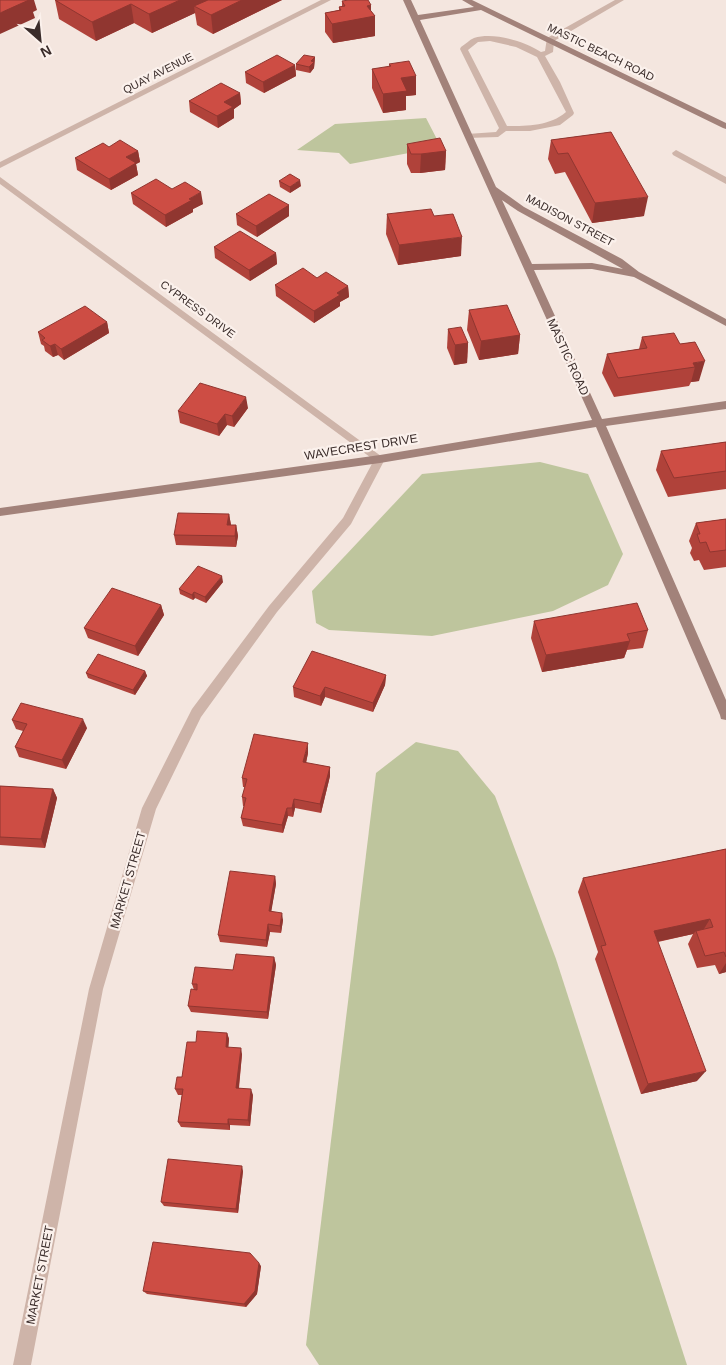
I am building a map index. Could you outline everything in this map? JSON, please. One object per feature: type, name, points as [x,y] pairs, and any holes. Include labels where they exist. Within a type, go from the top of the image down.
[{"type":"street","name":"QUAY AVENUE","points":[[0,165],[327,0]]},
{"type":"street","name":"MASTIC ROAD","points":[[407,0],[599,423],[726,715]]},
{"type":"street","name":"MASTIC BEACH ROAD","points":[[466,0],[726,126]]},
{"type":"street","points":[[540,55],[549,52],[550,40],[620,0]]},
{"type":"street","points":[[415,18],[484,8]]},
{"type":"street","points":[[470,136],[498,134],[504,130],[530,128],[560,122],[570,114],[564,97],[540,55],[505,40],[492,38],[476,40],[464,49],[504,130]]},
{"type":"street","points":[[676,153],[726,181]]},
{"type":"street","name":"CYPRESS DRIVE","points":[[0,180],[380,459]]},
{"type":"street","name":"MADISON STREET","points":[[492,188],[521,209],[619,261],[636,274],[726,323]]},
{"type":"street","name":"MADISON STREET","points":[[528,267],[592,266],[636,274]]},
{"type":"street","name":"WAVECREST DRIVE","points":[[0,512],[380,459],[599,423],[726,405]]},
{"type":"street","name":"MARKET STREET","points":[[22,1365],[96,989],[149,808],[196,713],[273,609],[347,521],[380,459]]},
{"type":"green space","points":[[426,118],[441,147],[350,164],[339,153],[297,150],[335,124]]},
{"type":"green space","points":[[540,462],[588,474],[623,554],[608,585],[553,611],[432,636],[329,630],[316,623],[312,591],[422,474]]},
{"type":"green space","points":[[416,742],[458,751],[495,796],[556,959],[687,1365],[319,1365],[306,1345],[376,773]]},
{"type":"building","points":[[0,0],[29,0],[0,13]]},
{"type":"building","points":[[55,0],[180,0],[149,14],[131,4],[92,22]]},
{"type":"building","points":[[208,0],[242,0],[211,15],[194,6]]},
{"type":"building","points":[[368,0],[371,5],[367,6],[375,16],[332,24],[325,13],[341,10],[339,7],[345,6],[342,1]]},
{"type":"building","points":[[277,55],[295,65],[263,82],[245,72]]},
{"type":"building","points":[[304,55],[315,57],[311,61],[314,62],[309,67],[296,64]]},
{"type":"building","points":[[409,61],[416,76],[401,78],[407,91],[383,94],[372,69]]},
{"type":"building","points":[[221,83],[240,93],[224,102],[233,107],[217,116],[189,101]]},
{"type":"building","points":[[611,132],[648,197],[595,203],[568,153],[558,154],[551,140]]},
{"type":"building","points":[[440,138],[446,151],[411,154],[407,144]]},
{"type":"building","points":[[120,140],[138,151],[126,157],[136,163],[109,179],[75,158],[103,143],[109,147]]},
{"type":"building","points":[[290,174],[300,180],[290,187],[279,181]]},
{"type":"building","points":[[156,179],[172,189],[185,182],[201,192],[189,199],[192,200],[165,215],[131,193]]},
{"type":"building","points":[[269,194],[289,205],[256,226],[236,214]]},
{"type":"building","points":[[431,209],[434,216],[453,214],[462,237],[399,245],[387,214]]},
{"type":"building","points":[[240,231],[276,253],[249,270],[214,247]]},
{"type":"building","points":[[303,268],[317,278],[326,272],[348,286],[337,293],[340,295],[314,311],[275,285]]},
{"type":"building","points":[[507,305],[520,335],[481,341],[469,310]]},
{"type":"building","points":[[85,306],[107,322],[61,349],[55,344],[50,346],[42,340],[45,338],[38,332]]},
{"type":"building","points":[[461,327],[468,343],[455,345],[448,329]]},
{"type":"building","points":[[674,333],[680,344],[695,342],[705,361],[693,363],[695,367],[618,378],[607,354],[647,348],[642,337]]},
{"type":"building","points":[[200,383],[246,397],[232,416],[225,414],[217,424],[178,411]]},
{"type":"building","points":[[726,442],[726,471],[674,478],[661,451]]},
{"type":"building","points":[[178,513],[229,514],[227,525],[236,525],[235,536],[174,535]]},
{"type":"building","points":[[726,519],[726,550],[710,552],[706,542],[700,543],[697,534],[700,534],[696,523]]},
{"type":"building","points":[[198,566],[222,576],[205,597],[194,592],[192,595],[179,589]]},
{"type":"building","points":[[112,588],[161,605],[135,646],[84,628]]},
{"type":"building","points":[[637,603],[648,630],[627,634],[630,641],[546,655],[534,621]]},
{"type":"building","points":[[312,651],[386,675],[373,703],[325,687],[320,696],[293,687]]},
{"type":"building","points":[[98,654],[145,671],[133,690],[86,673]]},
{"type":"building","points":[[21,703],[83,719],[62,760],[15,747],[27,724],[12,720]]},
{"type":"building","points":[[254,734],[308,743],[303,762],[330,767],[320,804],[294,799],[292,808],[287,808],[282,825],[241,818],[246,798],[242,797],[247,779],[242,778]]},
{"type":"building","points":[[0,786],[53,789],[41,839],[0,837]]},
{"type":"building","points":[[726,849],[726,957],[724,952],[705,956],[696,931],[713,927],[710,919],[654,931],[706,1071],[648,1084],[601,946],[606,945],[583,878]]},
{"type":"building","points":[[230,871],[275,876],[269,911],[282,913],[280,926],[268,924],[266,940],[218,935]]},
{"type":"building","points":[[236,954],[274,957],[267,1012],[188,1006],[191,989],[197,990],[197,984],[192,984],[195,967],[233,970]]},
{"type":"building","points":[[197,1031],[227,1033],[226,1047],[241,1048],[236,1088],[251,1089],[248,1120],[228,1119],[228,1124],[178,1122],[183,1089],[175,1089],[177,1077],[182,1077],[187,1042],[196,1042]]},
{"type":"building","points":[[168,1159],[242,1166],[236,1209],[161,1202]]},
{"type":"building","points":[[153,1242],[250,1253],[259,1263],[255,1291],[244,1304],[143,1291]]}]
